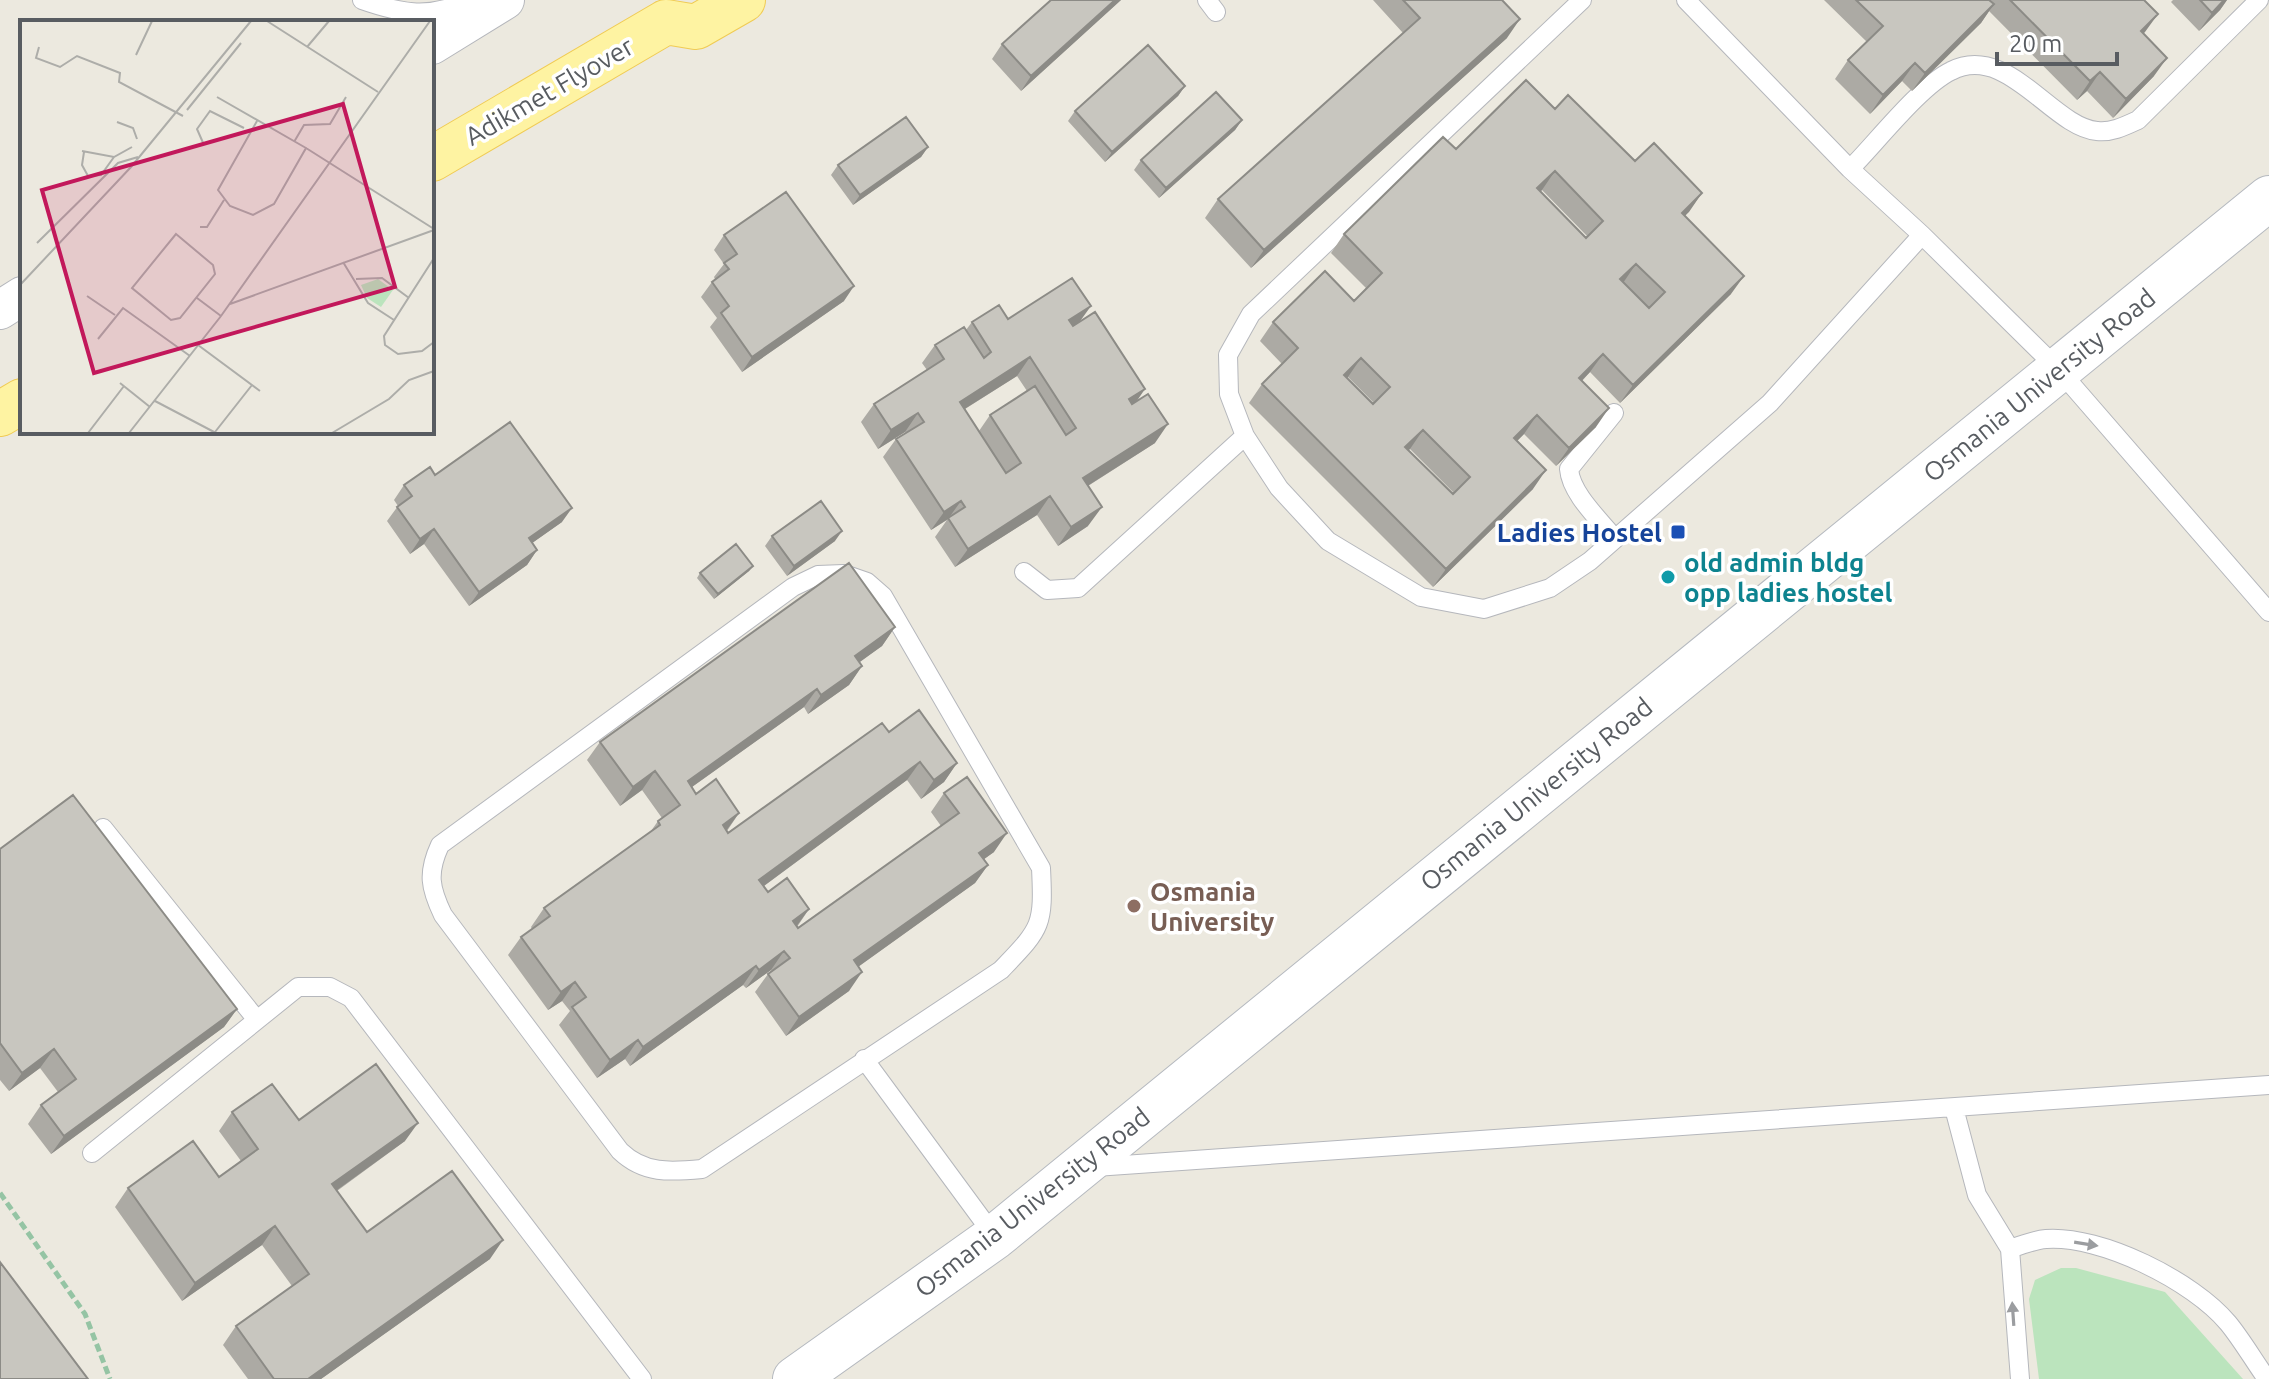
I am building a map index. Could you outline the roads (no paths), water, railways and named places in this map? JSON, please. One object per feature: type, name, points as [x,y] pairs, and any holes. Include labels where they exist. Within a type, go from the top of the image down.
[{"type":"main road","points":[[659,20],[696,27],[743,0]]},
{"type":"main road","name":"Adikmet Flyover","points":[[434,158],[659,20]]},
{"type":"main road","name":"Osmania University Road","points":[[795,1379],[995,1237],[2269,198]]},
{"type":"main road","points":[[0,414],[20,402]]},
{"type":"street","points":[[434,44],[505,0]]},
{"type":"street","points":[[0,310],[20,297]]},
{"type":"lane","points":[[362,0],[395,12],[444,13],[469,0]]},
{"type":"lane","points":[[1582,0],[1251,314],[1228,355],[1229,394],[1245,436],[1279,488],[1328,541],[1421,597],[1484,609],[1550,588],[1615,539],[1770,403],[1922,235]]},
{"type":"lane","points":[[1686,0],[1850,169],[2058,369],[2269,612]]},
{"type":"lane","points":[[1850,169],[1935,82],[1953,70],[1970,67],[1993,69],[2019,80],[2072,121],[2096,131],[2118,129],[2138,120],[2259,0]]},
{"type":"lane","points":[[1614,413],[1569,469],[1575,487],[1615,539]]},
{"type":"lane","points":[[1024,572],[1047,590],[1078,588],[1245,436]]},
{"type":"lane","points":[[844,574],[867,582],[883,596],[1041,868],[1043,905],[1036,933],[1001,970],[864,1059],[702,1169],[668,1173],[635,1165],[620,1151],[443,915],[430,889],[430,865],[440,845],[793,587],[818,575],[844,574]]},
{"type":"lane","points":[[103,828],[257,1020]]},
{"type":"lane","points":[[92,1153],[298,987],[330,987],[351,998],[642,1379]]},
{"type":"lane","points":[[864,1059],[995,1237]]},
{"type":"lane","points":[[1080,1168],[2269,1085]]},
{"type":"lane","points":[[1954,1108],[1977,1195],[2010,1249],[2020,1379]]},
{"type":"lane","points":[[2010,1249],[2046,1239],[2095,1244],[2127,1257],[2195,1293],[2227,1322],[2267,1379]]},
{"type":"place","name":"Ladies Hostel","points":[[1678,532]]},
{"type":"place","name":"old admin bldg opp ladies hostel","points":[[1668,577]]},
{"type":"place","name":"Osmania University","points":[[1134,906]]}]
